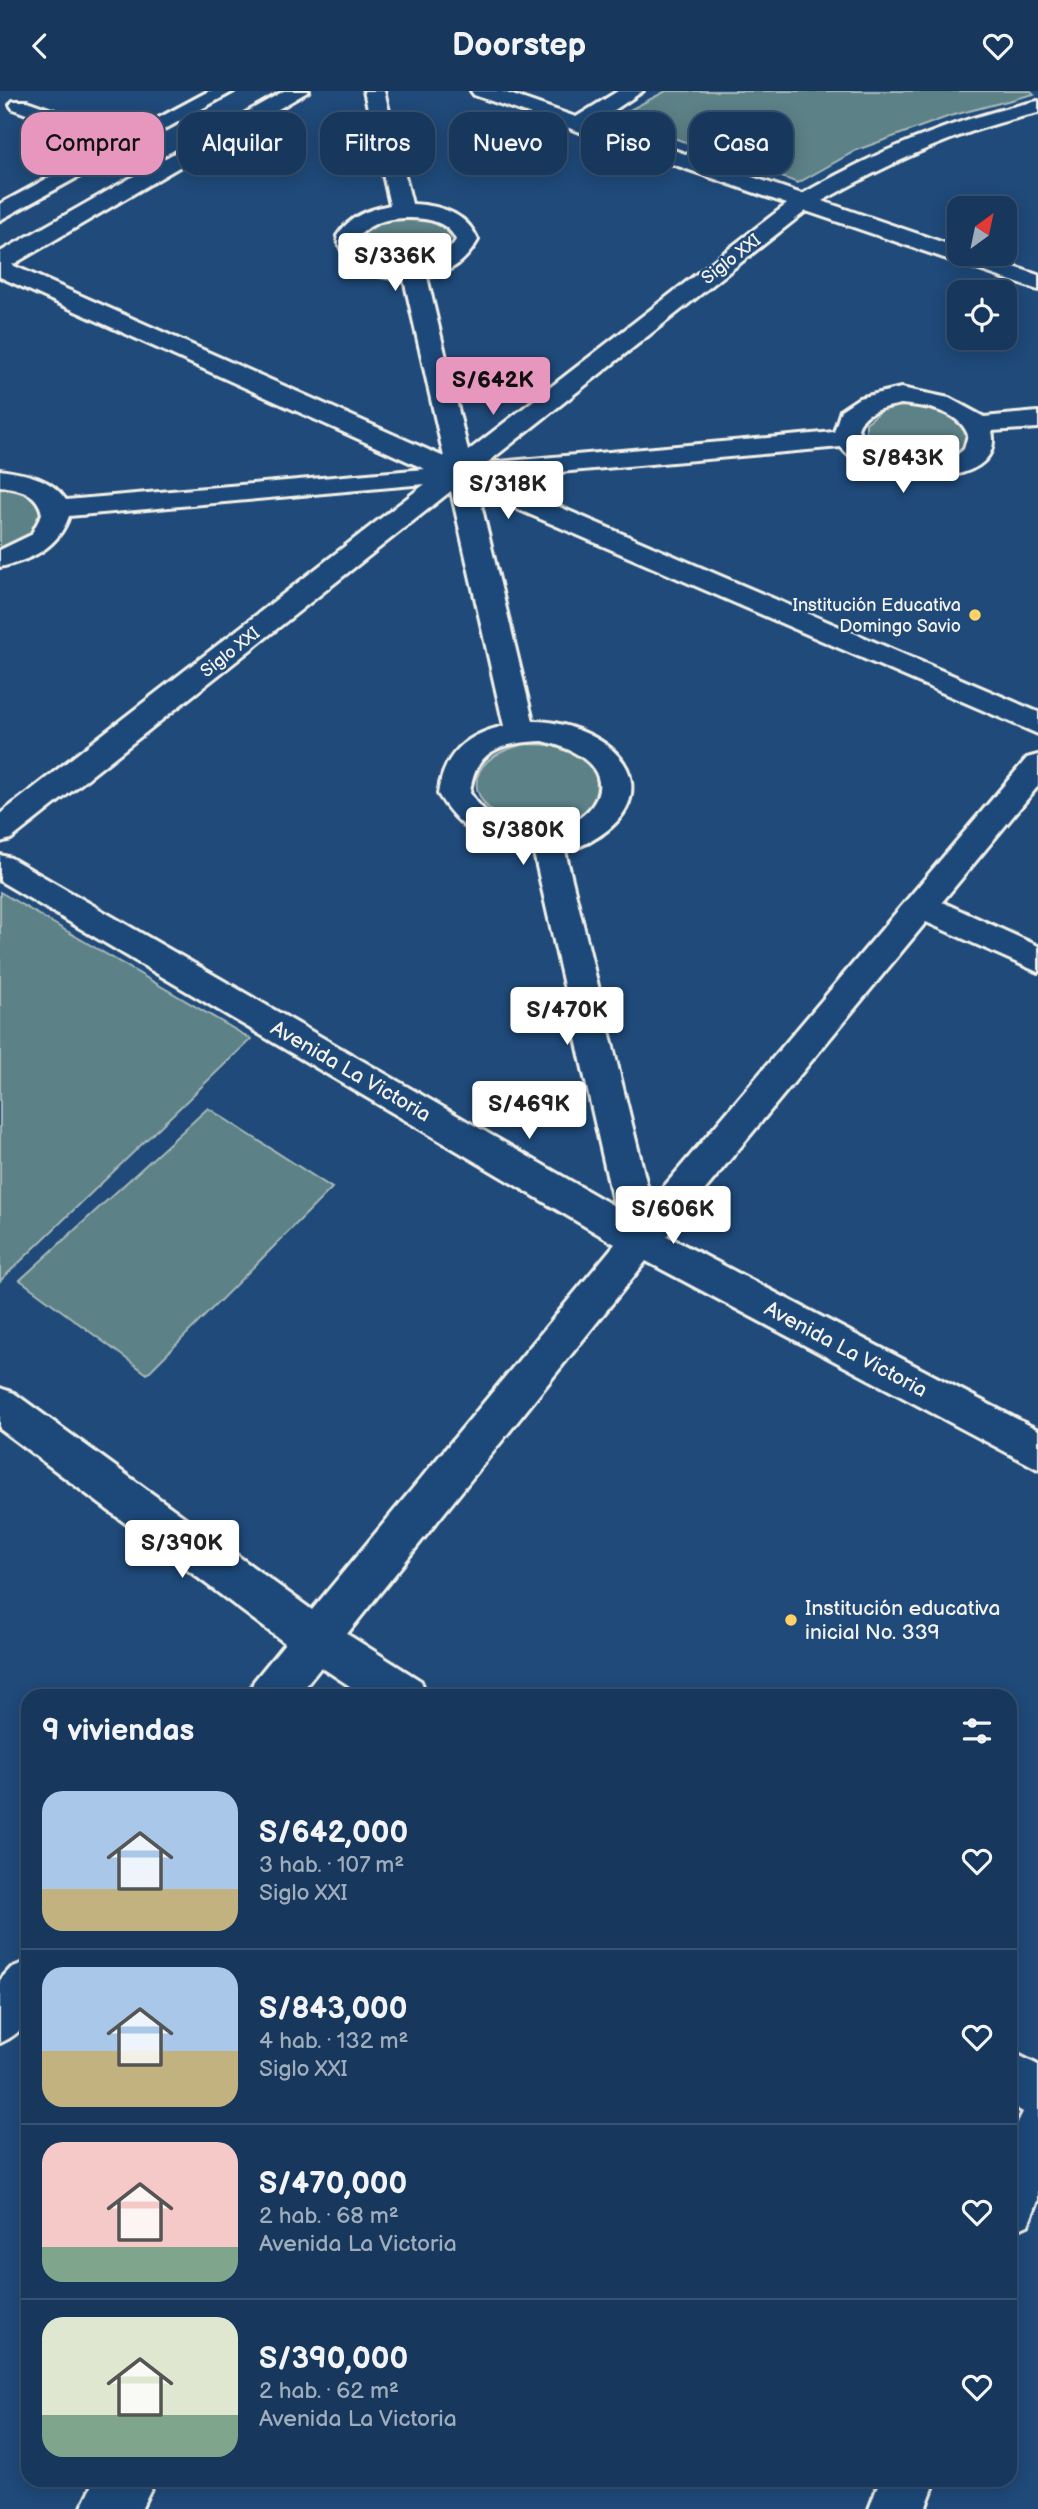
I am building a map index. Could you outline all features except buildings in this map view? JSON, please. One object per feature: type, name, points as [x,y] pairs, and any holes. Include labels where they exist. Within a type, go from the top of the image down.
[{"type":"street","points":[[164,124],[225,91]]},
{"type":"street","points":[[0,262],[299,91]]},
{"type":"street","points":[[374,91],[402,210]]},
{"type":"street","points":[[481,91],[1038,283]]},
{"type":"street","points":[[580,123],[633,91]]},
{"type":"street","points":[[16,99],[48,112]]},
{"type":"street","name":"Siglo XXI","points":[[0,831],[802,203],[909,145],[958,126],[1038,107]]},
{"type":"street","points":[[0,213],[70,175]]},
{"type":"street","points":[[402,210],[447,218],[458,224],[467,240],[457,257],[430,268],[414,271],[369,265],[358,259],[347,244],[353,229],[361,222],[402,210]]},
{"type":"street","points":[[0,268],[459,474],[1038,724]]},
{"type":"street","points":[[414,271],[520,732]]},
{"type":"street","points":[[901,396],[937,401],[953,407],[976,425],[980,446],[964,463],[934,472],[907,472],[880,465],[854,449],[847,439],[845,429],[848,418],[856,409],[868,402],[901,396]]},
{"type":"street","points":[[976,425],[1038,419]]},
{"type":"street","points":[[58,509],[847,439]]},
{"type":"street","points":[[0,478],[30,482],[44,489],[54,498],[58,509],[57,521],[40,542],[0,559]]},
{"type":"street","points":[[543,731],[584,743],[600,754],[610,768],[614,784],[613,800],[604,815],[589,827],[547,841],[515,840],[486,831],[470,820],[454,794],[458,765],[469,753],[483,743],[520,732],[543,731]]},
{"type":"street","points":[[276,1689],[641,1240],[1038,765]]},
{"type":"street","points":[[547,841],[641,1240]]},
{"type":"street","name":"Avenida La Victoria","points":[[0,866],[641,1240],[1038,1451]]},
{"type":"street","points":[[920,905],[1038,960]]},
{"type":"street","points":[[0,1406],[317,1640],[394,1689]]},
{"type":"street","points":[[0,2018],[21,1993]]},
{"type":"street","points":[[1017,2080],[1038,2093]]},
{"type":"street","points":[[1017,2188],[1038,2131]]},
{"type":"street","points":[[109,2509],[123,2487]]},
{"type":"street","points":[[897,2509],[905,2487]]},
{"type":"green space","points":[[666,91],[1031,91],[1034,94],[950,116],[857,150],[798,183],[776,175],[793,175],[793,112],[689,112],[689,143],[675,138],[675,112],[626,112]]},
{"type":"green space","points":[[414,217],[436,223],[445,229],[451,238],[443,252],[423,260],[401,263],[380,259],[362,248],[360,240],[369,228],[390,219]]},
{"type":"green space","points":[[900,405],[934,410],[959,420],[966,427],[969,436],[964,447],[942,462],[927,464],[912,463],[885,452],[866,433],[866,423],[885,408]]},
{"type":"green space","points":[[0,487],[28,494],[38,503],[45,516],[32,536],[0,549]]},
{"type":"green space","points":[[525,744],[561,748],[575,753],[589,764],[594,772],[596,789],[584,812],[576,818],[550,827],[524,826],[502,818],[486,805],[477,789],[479,772],[495,756]]},
{"type":"green space","points":[[0,892],[251,1039],[0,1281]]},
{"type":"green space","points":[[208,1108],[332,1188],[147,1374],[20,1280]]},
{"type":"place","name":"Institución Educativa Domingo Savio","points":[[975,615]]},
{"type":"place","name":"Institución educativa inicial No. 339","points":[[791,1620]]}]
